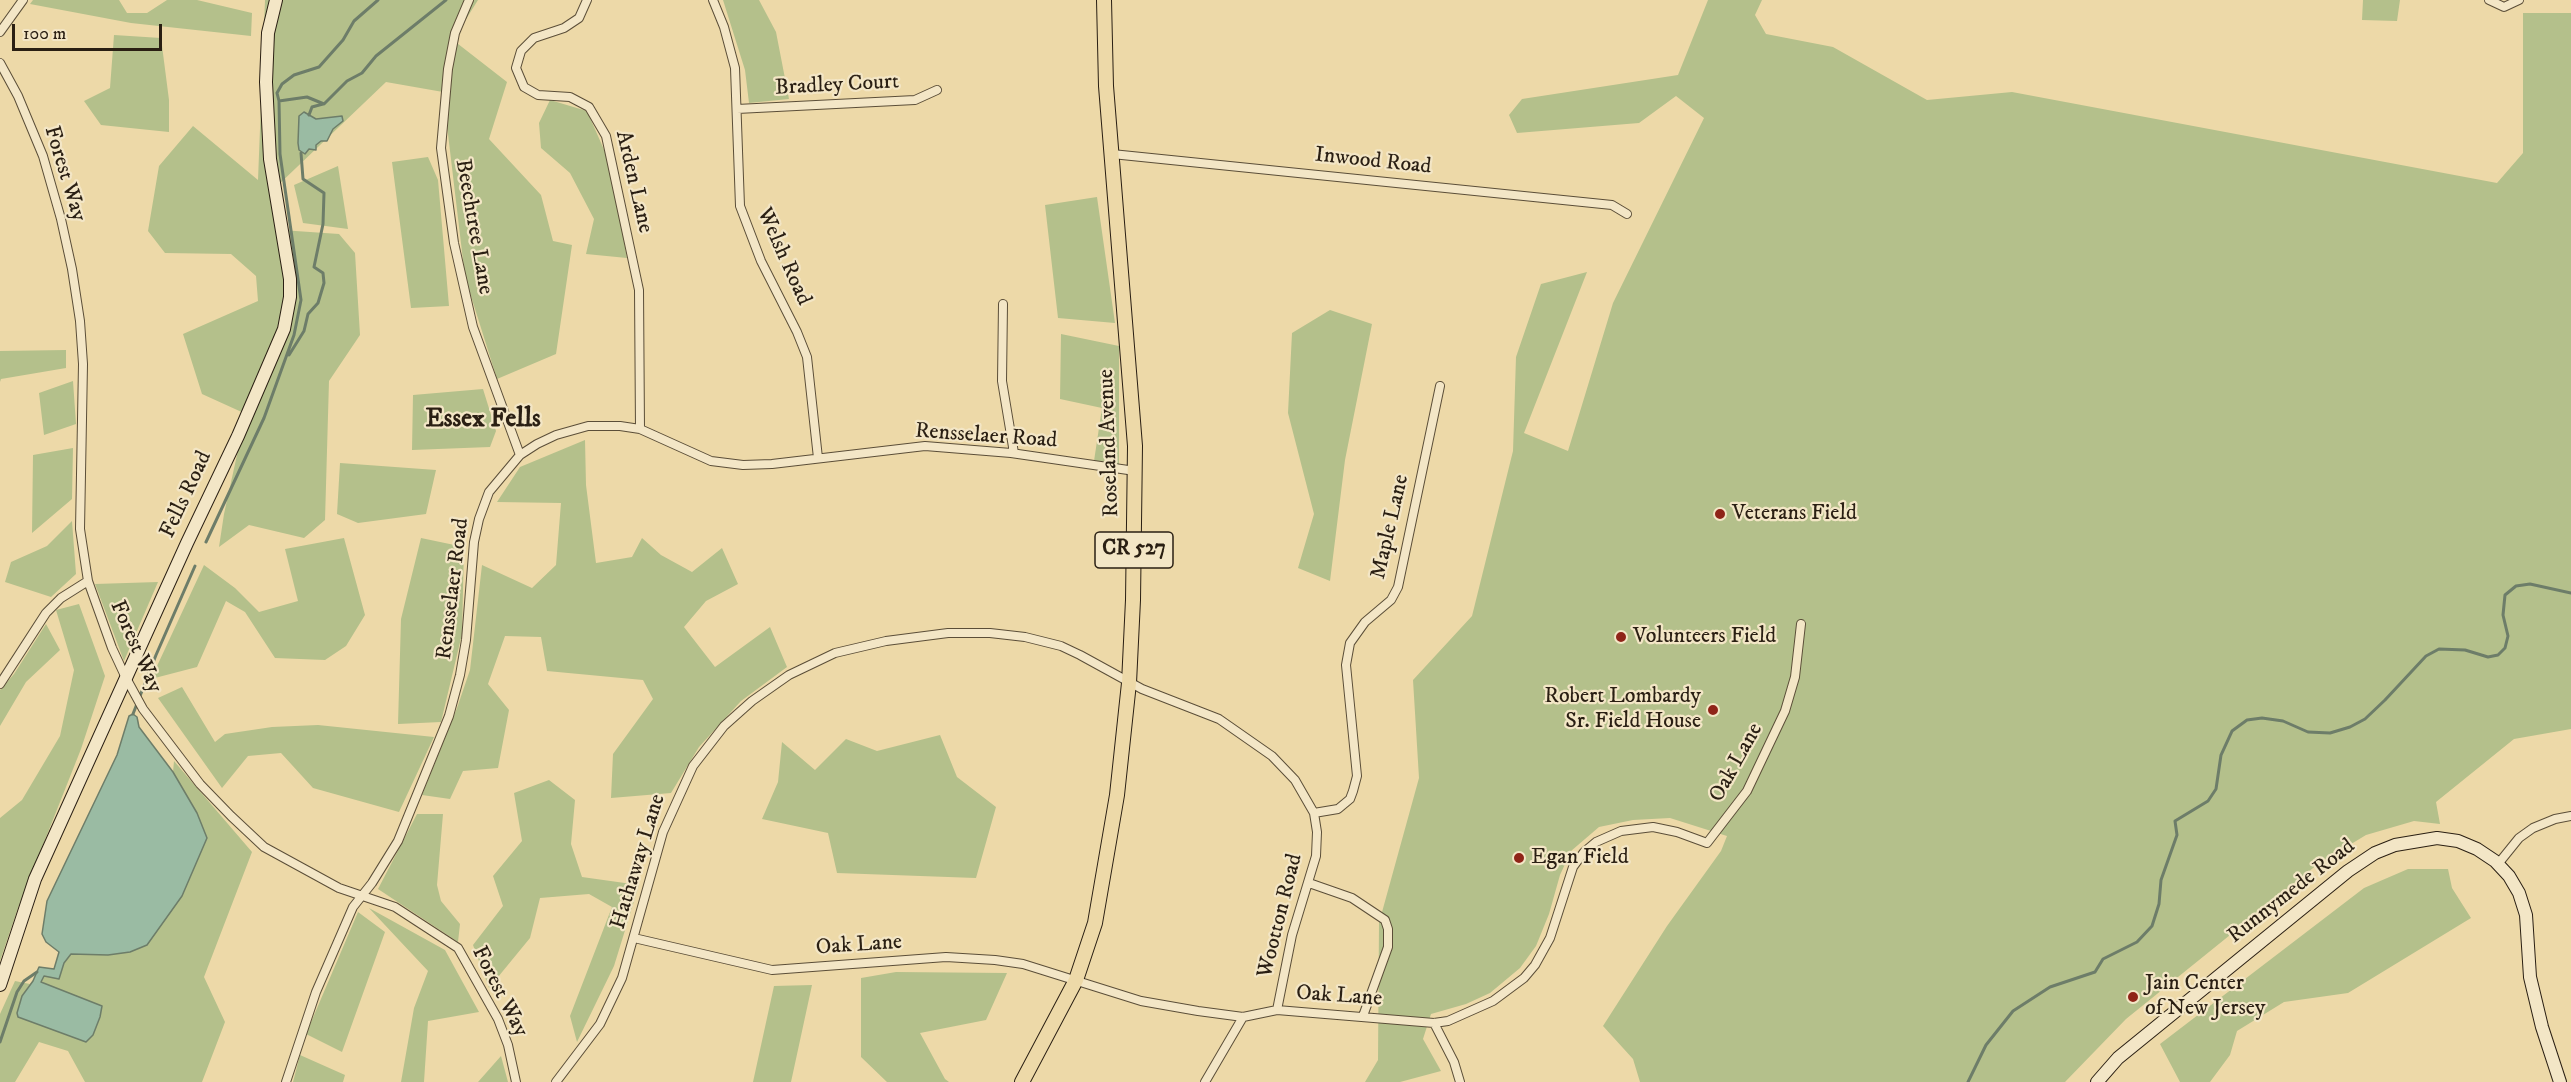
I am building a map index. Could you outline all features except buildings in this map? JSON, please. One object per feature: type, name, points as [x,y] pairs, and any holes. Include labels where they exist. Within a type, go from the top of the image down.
[{"type":"main road","name":"Roseland Avenue","points":[[1022,1082],[1076,980],[1097,912],[1117,795],[1129,682],[1133,600],[1135,446],[1107,86],[1104,0]]},
{"type":"street","points":[[0,32],[23,0]]},
{"type":"street","name":"Fells Road","points":[[0,985],[35,879],[238,436],[277,348],[288,313],[290,279],[270,159],[267,120],[268,33],[276,0]]},
{"type":"street","name":"Beechtree Lane","points":[[469,0],[455,33],[448,69],[441,147],[454,243],[473,327],[520,455]]},
{"type":"street","name":"Arden Lane","points":[[587,0],[579,18],[564,28],[534,38],[521,51],[516,68],[524,87],[538,95],[570,97],[590,107],[606,136],[639,290],[640,429]]},
{"type":"street","name":"Welsh Road","points":[[713,0],[724,27],[735,68],[740,206],[761,261],[807,357],[818,458]]},
{"type":"street","points":[[2489,0],[2504,6],[2518,0]]},
{"type":"street","name":"Forest Way","points":[[0,63],[18,96],[43,156],[72,269],[80,321],[83,364],[80,529],[88,581],[112,648],[126,678],[143,709],[200,784],[264,847],[339,888],[363,894],[395,907],[458,948],[498,1019],[508,1046],[516,1082]]},
{"type":"street","name":"Bradley Court","points":[[736,109],[915,100],[937,90]]},
{"type":"street","name":"Inwood Road","points":[[1112,154],[1612,205],[1627,214]]},
{"type":"street","points":[[1003,304],[1002,381],[1014,453]]},
{"type":"street","name":"Maple Lane","points":[[1314,813],[1338,809],[1350,799],[1353,791],[1357,776],[1346,664],[1350,643],[1365,622],[1391,600],[1398,587],[1440,386]]},
{"type":"street","name":"Rensselaer Road","points":[[286,1082],[320,983],[352,907],[398,841],[449,716],[466,640],[474,542],[479,519],[489,492],[520,455],[556,435],[588,426],[620,426],[640,429],[711,461],[743,465],[772,464],[925,446],[1014,453],[1135,471]]},
{"type":"street","points":[[0,684],[46,613],[61,598],[88,581]]},
{"type":"street","name":"Oak Lane","points":[[634,938],[716,959],[772,970],[946,957],[1023,964],[1141,1001],[1178,1009],[1243,1017],[1277,1010],[1434,1023],[1478,1010],[1509,991],[1524,978],[1550,938],[1573,867],[1584,852],[1596,842],[1620,831],[1653,827],[1677,832],[1707,843],[1747,791],[1785,711],[1796,677],[1801,624]]},
{"type":"street","name":"Hathaway Lane","points":[[556,1082],[600,1024],[622,978],[663,832],[693,766],[724,726],[741,710],[789,675],[835,653],[886,640],[948,633],[990,633],[1025,637],[1061,646],[1129,682]]},
{"type":"street","name":"Wootton Road","points":[[1129,682],[1219,718],[1239,731],[1272,756],[1295,780],[1314,813],[1317,832],[1316,856],[1292,935],[1277,1010]]},
{"type":"street","points":[[2498,864],[2519,838],[2533,828],[2555,819],[2571,816]]},
{"type":"street","name":"Runnymede Road","points":[[2097,1082],[2118,1058],[2320,893],[2375,853],[2417,840],[2438,838],[2477,849],[2498,864],[2509,876],[2519,893],[2526,915],[2530,977],[2542,1027],[2560,1082]]},
{"type":"street","points":[[1309,883],[1352,898],[1385,920],[1388,929],[1388,947],[1363,1016]]},
{"type":"street","points":[[1204,1082],[1243,1017]]},
{"type":"street","points":[[1434,1023],[1454,1062],[1460,1082]]},
{"type":"shaded area","points":[[33,0],[119,0],[127,13],[147,13],[167,0],[197,0],[252,13],[251,36],[131,23],[30,4]]},
{"type":"shaded area","points":[[265,0],[478,0],[453,40],[507,82],[489,139],[541,195],[553,241],[572,245],[556,354],[497,379],[465,277],[443,92],[386,82],[274,189],[281,230],[339,234],[355,253],[360,335],[329,381],[325,520],[304,538],[249,525],[219,547],[246,414],[202,394],[183,334],[258,301],[256,276],[231,254],[165,253],[148,231],[159,166],[193,126],[258,180]]},
{"type":"shaded area","points":[[723,0],[759,0],[776,32],[789,99],[749,103],[745,70]]},
{"type":"shaded area","points":[[1708,0],[1762,0],[1755,15],[1766,34],[1833,47],[1927,100],[2012,92],[2497,183],[2523,153],[2523,13],[2571,13],[2571,729],[2514,739],[2436,802],[2440,824],[2414,821],[2366,835],[2318,864],[2126,1019],[2065,1082],[1640,1082],[1633,1059],[1603,1026],[1667,926],[1721,851],[1727,836],[1670,818],[1633,820],[1599,827],[1571,851],[1560,875],[1549,914],[1536,946],[1520,968],[1490,993],[1466,1004],[1431,1014],[1423,1039],[1441,1071],[1400,1082],[1365,1082],[1378,1060],[1379,923],[1419,778],[1413,680],[1472,616],[1513,451],[1516,357],[1541,284],[1587,272],[1524,433],[1568,451],[1613,303],[1704,118],[1676,96],[1639,123],[1517,133],[1509,115],[1522,99],[1678,75]]},
{"type":"shaded area","points":[[2363,0],[2400,0],[2397,21],[2362,20]]},
{"type":"shaded area","points":[[114,35],[161,38],[169,100],[169,132],[101,125],[84,101],[110,88]]},
{"type":"shaded area","points":[[550,100],[587,111],[609,161],[627,258],[586,254],[594,219],[570,173],[541,148],[539,123]]},
{"type":"shaded area","points":[[304,112],[316,119],[342,116],[343,121],[333,129],[327,141],[321,141],[316,145],[316,150],[309,149],[305,154],[299,150],[298,143],[299,116]]},
{"type":"shaded area","points":[[428,157],[438,180],[449,306],[411,308],[392,162]]},
{"type":"shaded area","points":[[338,166],[348,229],[303,223],[294,185]]},
{"type":"shaded area","points":[[1097,197],[1115,323],[1058,318],[1045,205]]},
{"type":"shaded area","points":[[1330,310],[1372,324],[1345,460],[1330,581],[1298,568],[1314,514],[1288,413],[1292,333]]},
{"type":"shaded area","points":[[1061,334],[1119,346],[1119,465],[1094,461],[1102,408],[1060,399]]},
{"type":"shaded area","points":[[66,350],[66,368],[1,379],[0,382],[0,351]]},
{"type":"shaded area","points":[[73,381],[76,424],[44,435],[39,393]]},
{"type":"shaded area","points":[[483,389],[496,431],[490,447],[412,450],[413,395]]},
{"type":"shaded area","points":[[585,440],[586,485],[596,563],[632,557],[642,538],[661,555],[692,572],[722,548],[738,584],[706,601],[684,627],[715,667],[770,627],[787,667],[741,701],[699,747],[671,793],[611,798],[613,754],[653,699],[643,680],[547,671],[541,637],[505,636],[488,684],[509,710],[498,768],[463,771],[450,799],[422,795],[470,670],[482,565],[532,588],[556,565],[561,503],[497,502],[520,467]]},
{"type":"shaded area","points":[[73,448],[72,499],[32,533],[33,455]]},
{"type":"shaded area","points":[[340,463],[436,470],[426,514],[358,523],[337,514]]},
{"type":"shaded area","points":[[72,521],[76,574],[51,597],[5,582],[11,562],[47,546]]},
{"type":"shaded area","points":[[344,538],[365,615],[346,646],[325,660],[275,658],[245,612],[226,601],[197,667],[151,679],[204,565],[235,588],[259,612],[298,601],[285,549]]},
{"type":"shaded area","points":[[421,538],[464,547],[462,634],[441,722],[398,724],[401,619]]},
{"type":"shaded area","points":[[158,582],[124,661],[95,584]]},
{"type":"shaded area","points":[[79,604],[105,676],[81,749],[18,908],[0,961],[0,818],[22,800],[60,736],[74,670],[56,610]]},
{"type":"shaded area","points":[[46,624],[60,650],[26,682],[0,726],[0,690],[14,674]]},
{"type":"shaded area","points":[[182,687],[215,742],[225,734],[272,727],[318,725],[434,737],[399,812],[313,788],[281,753],[248,756],[222,788],[158,698]]},
{"type":"shaded area","points":[[133,714],[137,717],[139,727],[173,772],[197,813],[207,838],[182,896],[147,945],[130,952],[108,955],[71,954],[64,963],[59,979],[44,976],[41,982],[102,1006],[93,1035],[86,1042],[18,1017],[17,1013],[22,996],[33,981],[39,967],[54,969],[59,952],[46,942],[42,934],[47,901],[117,755],[129,716]]},
{"type":"shaded area","points":[[940,735],[957,777],[996,807],[976,878],[837,873],[828,833],[762,819],[778,782],[782,742],[815,770],[846,739],[877,751]]},
{"type":"shaded area","points":[[174,761],[252,852],[204,977],[225,1022],[202,1082],[85,1082],[68,1051],[39,1042],[15,1082],[0,1082],[0,1014],[15,981],[30,984],[22,996],[86,1042],[93,1035],[100,1017],[41,981],[44,975],[59,978],[64,963],[71,954],[108,955],[195,861],[207,838],[197,813],[173,772]]},
{"type":"shaded area","points":[[549,780],[575,800],[571,844],[582,877],[639,885],[614,966],[577,1042],[570,1016],[612,907],[589,894],[540,898],[530,938],[489,988],[473,945],[503,906],[493,876],[522,841],[514,793]]},
{"type":"shaded area","points":[[417,814],[443,814],[437,885],[441,901],[460,924],[458,942],[378,889]]},
{"type":"shaded area","points":[[2408,869],[2448,869],[2452,888],[2471,918],[2348,993],[2284,1002],[2237,1031],[2230,1055],[2210,1082],[2180,1082],[2160,1044],[2364,888]]},
{"type":"shaded area","points":[[369,908],[445,950],[479,1012],[428,1021],[424,1082],[401,1082],[414,1008],[428,971]]},
{"type":"shaded area","points":[[358,912],[385,932],[342,1052],[306,1034]]},
{"type":"shaded area","points":[[896,972],[1007,973],[986,1020],[920,1033],[945,1079],[949,1082],[887,1082],[861,1057],[861,978]]},
{"type":"shaded area","points":[[812,985],[791,1082],[753,1082],[774,986]]},
{"type":"shaded area","points":[[300,1055],[345,1075],[343,1082],[293,1082]]},
{"type":"shaded area","points":[[501,1056],[508,1082],[478,1082]]},
{"type":"waterway","points":[[279,101],[277,93],[282,84],[294,75],[319,67],[343,40],[354,21],[378,0]]},
{"type":"waterway","points":[[206,542],[264,418],[294,335],[301,300],[280,154],[279,101],[307,97],[324,104],[347,81],[362,73],[376,56],[446,0]]},
{"type":"waterway","points":[[309,115],[312,107],[323,104]]},
{"type":"waterway","points":[[289,355],[304,331],[308,314],[318,303],[324,283],[323,273],[314,267],[323,224],[324,193],[303,179],[301,153]]},
{"type":"waterway","points":[[133,714],[195,566]]},
{"type":"waterway","points":[[1968,1082],[1986,1045],[2013,1011],[2050,987],[2095,972],[2103,959],[2137,942],[2152,926],[2159,904],[2161,880],[2177,835],[2175,821],[2208,801],[2216,789],[2221,755],[2232,731],[2247,720],[2262,718],[2283,721],[2308,732],[2330,733],[2350,727],[2365,719],[2426,656],[2439,649],[2465,650],[2488,657],[2498,655],[2505,648],[2508,636],[2503,615],[2505,595],[2516,586],[2530,584],[2571,593]]},
{"type":"waterway","points":[[0,1042],[17,992],[24,981],[37,972]]},
{"type":"place","name":"Veterans Field","points":[[1720,514]]},
{"type":"place","name":"Volunteers Field","points":[[1621,637]]},
{"type":"place","name":"Robert Lombardy Sr. Field House","points":[[1713,710]]},
{"type":"place","name":"Egan Field","points":[[1519,858]]},
{"type":"place","name":"Jain Center of New Jersey","points":[[2133,997]]},
{"type":"district","name":"Essex Fells","points":[[483,421]]}]
